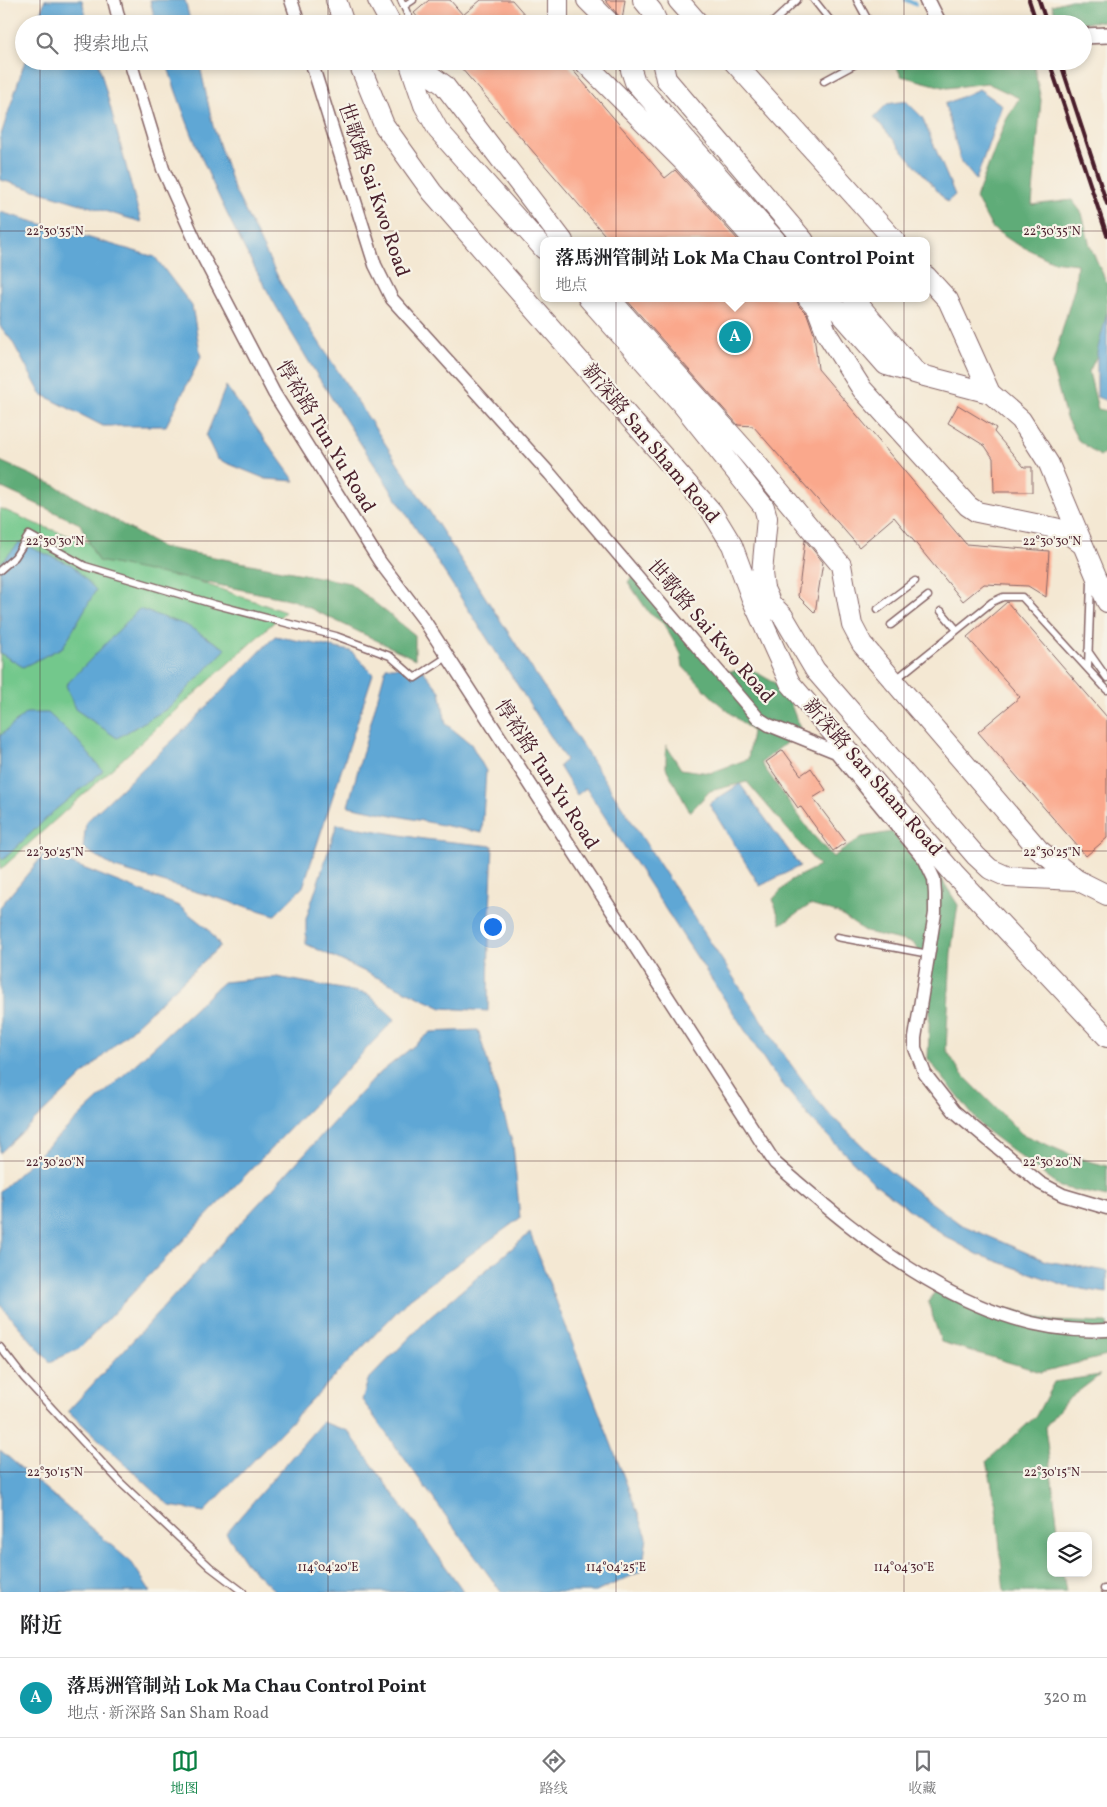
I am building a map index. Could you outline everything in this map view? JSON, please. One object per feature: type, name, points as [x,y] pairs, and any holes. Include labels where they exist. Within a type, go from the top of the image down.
[{"type":"main road","points":[[336,0],[341,15]]},
{"type":"main road","points":[[378,0],[386,15]]},
{"type":"main road","points":[[558,0],[558,15]]},
{"type":"main road","points":[[587,0],[603,15]]},
{"type":"main road","points":[[643,0],[654,15]]},
{"type":"main road","points":[[678,0],[691,15]]},
{"type":"main road","name":"新深路 San Sham Road","points":[[362,70],[384,125],[432,192],[712,512],[732,545],[752,599],[790,683],[954,874],[1107,1037]]},
{"type":"main road","points":[[413,70],[424,105],[438,130],[540,245]]},
{"type":"main road","points":[[426,70],[439,77],[560,237]]},
{"type":"main road","points":[[592,70],[684,163],[752,237]]},
{"type":"main road","points":[[631,70],[635,82],[772,237]]},
{"type":"main road","points":[[664,70],[666,79],[801,237]]},
{"type":"main road","points":[[741,70],[891,237]]},
{"type":"main road","points":[[930,280],[948,300],[990,393],[1020,420],[1049,464],[1107,602]]},
{"type":"main road","name":"新深路 San Sham Road","points":[[592,302],[681,403],[764,507],[767,518],[762,573],[764,589],[816,670],[841,700],[976,856],[990,869],[1008,877],[1077,880]]},
{"type":"main road","name":"新深路 San Sham Road","points":[[613,302],[751,457],[841,565],[852,625],[862,644],[1039,850],[1077,880],[1107,895]]},
{"type":"main road","points":[[812,302],[817,308],[827,334],[862,389],[968,506],[977,512],[1066,532],[1087,554]]},
{"type":"main road","points":[[831,302],[886,364],[990,393]]},
{"type":"main road","points":[[856,302],[920,375]]},
{"type":"street","points":[[114,0],[118,15]]},
{"type":"street","points":[[291,0],[296,15]]},
{"type":"street","points":[[927,0],[934,15]]},
{"type":"street","points":[[1092,36],[1107,35]]},
{"type":"street","name":"惇裕路 Tun Yu Road","points":[[133,70],[163,169],[199,249],[274,393],[380,562],[424,620],[775,1163],[830,1210],[930,1282],[1002,1315],[1078,1332],[1107,1330]]},
{"type":"street","name":"世歌路 Sai Kwo Road","points":[[314,70],[375,265],[392,299],[550,474],[758,718],[769,725],[836,752],[929,868],[934,879],[936,894],[935,913],[915,1048],[925,1074],[937,1092],[954,1111],[1040,1183],[1063,1195],[1107,1208]]},
{"type":"lane","points":[[408,15],[403,3],[412,0]]},
{"type":"lane","points":[[781,15],[797,0]]},
{"type":"lane","points":[[814,0],[826,15]]},
{"type":"lane","points":[[857,0],[865,15]]},
{"type":"lane","points":[[824,81],[844,70]]},
{"type":"lane","points":[[0,570],[15,557],[29,535],[85,566],[213,604],[345,640],[390,656],[415,678],[447,657]]},
{"type":"lane","points":[[1087,554],[1088,667]]},
{"type":"lane","points":[[878,609],[915,581]]},
{"type":"lane","points":[[891,625],[928,596]]},
{"type":"lane","points":[[894,681],[992,602],[1003,597],[1022,597],[1107,690]]},
{"type":"lane","points":[[941,611],[957,630]]},
{"type":"lane","points":[[1088,651],[1107,678]]},
{"type":"lane","points":[[838,938],[929,954]]},
{"type":"lane","points":[[0,1347],[24,1378],[121,1483],[210,1567],[243,1592]]},
{"type":"green space","points":[[1071,0],[1107,0],[1107,21],[1092,22],[1092,15],[1055,15],[1052,5]]},
{"type":"green space","points":[[898,70],[1035,70],[1041,100],[1032,205],[1072,200],[1082,213],[1090,246],[1107,283],[1107,334],[1089,372],[1098,409],[1107,411],[1107,453],[1100,456],[1078,440],[1066,418],[1052,366],[1075,286],[1077,264],[1052,261],[1013,242],[992,228],[976,198],[1005,122],[1019,98],[987,83],[947,88],[901,76]]},
{"type":"green space","points":[[0,461],[56,486],[161,547],[350,583],[415,635],[415,659],[293,600],[98,561],[80,524],[0,487]]},
{"type":"green space","points":[[0,508],[36,524],[285,612],[0,870]]},
{"type":"green space","points":[[637,570],[722,671],[754,671],[785,689],[801,731],[761,763],[812,834],[833,857],[862,837],[892,832],[917,864],[937,872],[958,905],[951,953],[946,1049],[961,1073],[1022,1134],[1078,1158],[1107,1166],[1107,1197],[1060,1187],[983,1128],[928,1059],[931,968],[913,943],[866,932],[838,913],[810,905],[781,924],[773,899],[791,880],[819,866],[747,782],[710,791],[690,812],[666,768],[666,745],[681,769],[710,773],[748,759],[752,731],[716,701],[683,667],[681,654],[663,623],[649,613],[628,582]]},
{"type":"green space","points":[[939,1286],[972,1308],[1015,1310],[1051,1321],[1107,1323],[1107,1356],[1041,1372],[941,1342],[928,1302]]},
{"type":"green space","points":[[1100,1375],[1067,1400],[1045,1427],[1058,1532],[1047,1532],[1047,1577],[1064,1577],[1066,1592],[1004,1592],[996,1506],[987,1461],[1036,1416],[1054,1382]]},
{"type":"water","points":[[45,0],[82,0],[86,15],[40,15]]},
{"type":"water","points":[[150,0],[185,0],[189,15],[154,15]]},
{"type":"water","points":[[22,70],[100,70],[141,222],[1,180],[0,138]]},
{"type":"water","points":[[169,70],[201,70],[213,126],[234,189],[283,287],[784,1055],[824,1109],[889,1171],[960,1224],[1046,1261],[1107,1271],[1107,1293],[1070,1287],[979,1255],[943,1235],[874,1183],[810,1118],[771,1070],[586,788],[577,795],[559,766],[566,760],[321,381],[260,278],[233,226],[185,118]]},
{"type":"water","points":[[979,89],[1002,105],[976,180],[961,162],[945,104]]},
{"type":"water","points":[[906,101],[922,117],[955,195],[947,202],[874,117],[887,104]]},
{"type":"water","points":[[0,212],[155,257],[192,306],[201,357],[166,426],[103,426],[41,394],[12,341],[0,326]]},
{"type":"water","points":[[1107,313],[1107,401],[1097,397],[1097,352]]},
{"type":"water","points":[[226,386],[295,481],[266,479],[217,459],[206,436]]},
{"type":"water","points":[[19,543],[72,565],[96,590],[63,647],[23,667],[0,653],[0,564]]},
{"type":"water","points":[[139,609],[186,625],[226,649],[170,707],[117,738],[75,709],[66,685]]},
{"type":"water","points":[[275,636],[351,651],[373,674],[303,887],[275,915],[115,868],[83,848],[86,822],[190,724]]},
{"type":"water","points":[[386,667],[420,667],[440,691],[446,724],[471,744],[486,771],[482,833],[348,806]]},
{"type":"water","points":[[26,713],[48,713],[77,740],[103,771],[54,811],[3,860],[0,857],[0,736]]},
{"type":"water","points":[[740,784],[800,866],[760,886],[709,804]]},
{"type":"water","points":[[337,824],[424,839],[493,846],[488,1011],[442,1008],[306,944],[306,919]]},
{"type":"water","points":[[45,853],[179,906],[208,929],[220,946],[0,1153],[0,907]]},
{"type":"water","points":[[277,977],[368,994],[395,1019],[79,1349],[50,1362],[0,1305],[0,1191],[223,982]]},
{"type":"water","points":[[478,1030],[513,1145],[520,1218],[408,1300],[204,1512],[170,1506],[68,1411],[375,1077],[431,1032]]},
{"type":"water","points":[[530,1233],[647,1537],[642,1571],[596,1592],[501,1592],[362,1400],[368,1380],[429,1318]]},
{"type":"water","points":[[322,1422],[348,1431],[464,1592],[276,1592],[246,1563],[226,1533]]},
{"type":"water","points":[[0,1450],[132,1563],[151,1592],[0,1592]]},
{"type":"building","points":[[429,0],[450,0],[463,15],[416,15],[414,13]]},
{"type":"building","points":[[481,0],[512,0],[525,15],[463,15]]},
{"type":"building","points":[[605,0],[625,0],[623,15],[618,15]]},
{"type":"building","points":[[463,70],[573,70],[665,178],[675,170],[735,237],[607,237]]},
{"type":"building","points":[[629,302],[798,302],[807,314],[814,334],[818,369],[966,544],[1049,551],[1046,597],[1028,586],[984,584],[963,601],[894,517],[859,547],[753,426],[738,425]]},
{"type":"building","points":[[958,405],[996,428],[994,432],[1024,467],[1032,467],[1032,492],[994,492],[993,458],[985,446],[948,423]]},
{"type":"building","points":[[805,540],[823,562],[815,613],[798,596]]},
{"type":"building","points":[[1007,602],[1107,717],[1107,838],[1086,856],[978,732],[1020,697],[967,637]]},
{"type":"building","points":[[783,750],[801,775],[811,768],[826,790],[813,798],[846,842],[833,851],[801,807],[798,808],[766,762]]},
{"type":"waterway","points":[[906,0],[915,4]]},
{"type":"railway","points":[[1029,0],[1034,15]]},
{"type":"railway","points":[[1039,0],[1044,15]]},
{"type":"railway","points":[[1052,70],[1107,235]]},
{"type":"railway","points":[[1063,70],[1107,204]]},
{"type":"place","name":"落馬洲管制站 Lok Ma Chau Control Point","points":[[735,337]]}]
